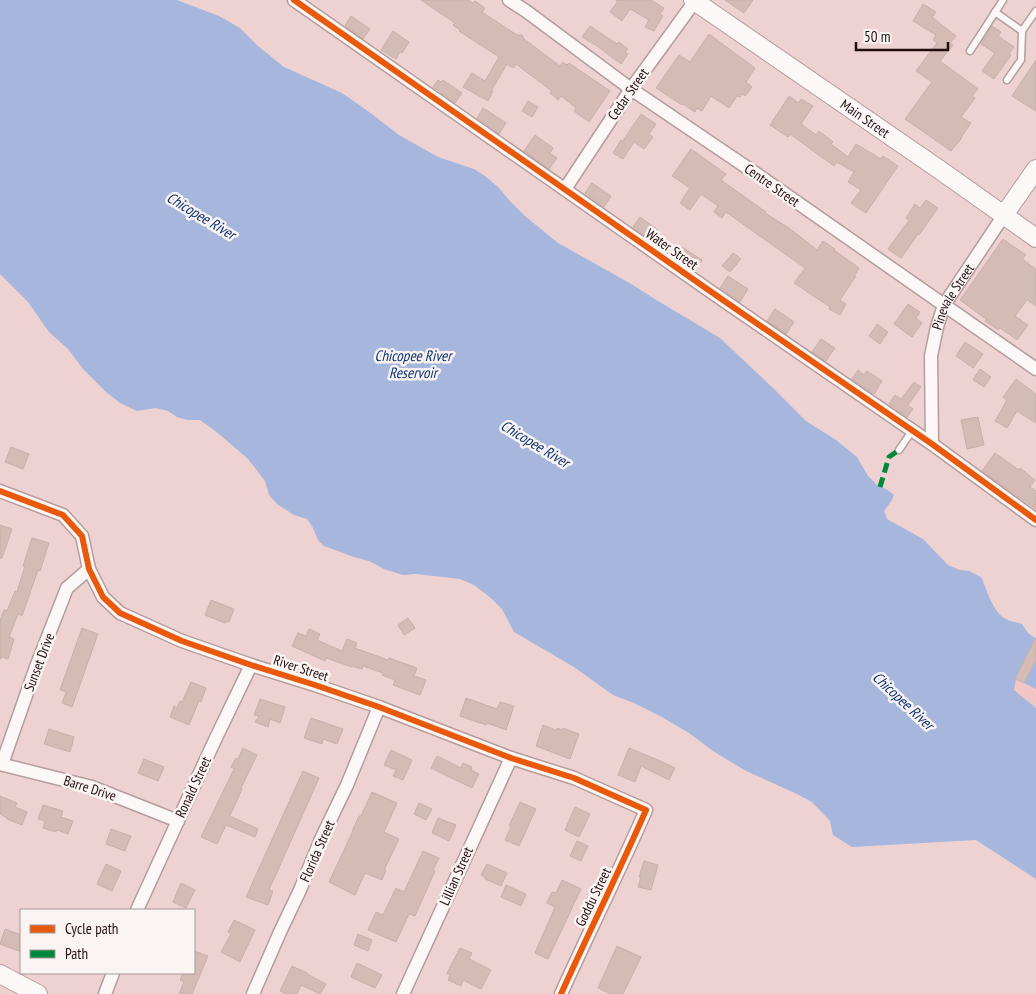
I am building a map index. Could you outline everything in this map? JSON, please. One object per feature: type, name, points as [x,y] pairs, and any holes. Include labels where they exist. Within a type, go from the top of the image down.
[{"type":"main road","name":"Main Street","points":[[694,0],[1036,238]]},
{"type":"main road","name":"Pinevale Street","points":[[1004,215],[1036,169]]},
{"type":"main road","points":[[0,974],[38,994]]},
{"type":"street","name":"Water Street","points":[[294,0],[932,444],[1036,520]]},
{"type":"street","name":"Centre Street","points":[[509,0],[631,89],[1036,369]]},
{"type":"street","name":"Cedar Street","points":[[565,189],[631,89],[694,0]]},
{"type":"street","name":"Pinevale Street","points":[[932,444],[931,356],[937,327],[944,305],[1004,215]]},
{"type":"street","name":"River Street","points":[[0,491],[63,515],[82,536],[89,568],[103,598],[120,613],[182,641],[315,685],[510,758],[574,778],[646,810]]},
{"type":"street","name":"Sunset Drive","points":[[1,764],[67,588],[89,568]]},
{"type":"street","name":"Ronald Street","points":[[137,909],[251,665]]},
{"type":"street","name":"Florida Street","points":[[253,994],[321,839],[347,785],[379,708]]},
{"type":"street","name":"Lillian Street","points":[[403,994],[510,758]]},
{"type":"street","name":"Barre Drive","points":[[1,764],[92,787],[178,821]]},
{"type":"street","name":"Goddu Street","points":[[561,994],[646,810]]},
{"type":"street","points":[[105,994],[113,974]]},
{"type":"lane","points":[[970,51],[1003,0]]},
{"type":"lane","points":[[1007,80],[1021,60],[1022,31],[1036,11]]},
{"type":"lane","points":[[995,12],[1022,31]]},
{"type":"lane","points":[[899,450],[912,431]]},
{"type":"shaded area","points":[[1036,637],[1036,708],[1014,690],[1015,679]]},
{"type":"water","name":"Chicopee River Reservoir","points":[[0,0],[177,0],[219,16],[240,28],[258,46],[284,67],[342,93],[399,135],[438,157],[474,169],[485,176],[525,216],[558,243],[633,285],[720,338],[806,421],[836,440],[857,457],[868,476],[878,486],[894,495],[884,511],[887,519],[923,539],[948,565],[960,570],[969,571],[981,577],[997,612],[1008,620],[1022,624],[1028,633],[1036,639],[1036,689],[1016,679],[1014,690],[1036,708],[1036,879],[976,840],[852,847],[833,835],[830,821],[812,802],[746,771],[713,751],[689,733],[634,703],[613,695],[574,667],[514,632],[502,609],[474,585],[460,579],[415,574],[403,575],[324,546],[318,540],[307,519],[294,515],[277,504],[269,495],[265,481],[248,459],[200,420],[187,420],[177,417],[168,411],[156,408],[137,411],[120,403],[106,392],[83,369],[68,349],[49,332],[28,302],[0,274]]},
{"type":"building","points":[[421,0],[468,0],[473,3],[475,1],[485,8],[482,12],[517,35],[522,35],[524,39],[560,66],[563,62],[567,65],[569,63],[610,91],[589,122],[574,111],[576,108],[561,96],[558,100],[550,93],[552,91],[516,64],[513,68],[507,64],[491,91],[493,91],[488,101],[463,87],[472,73],[485,81],[499,57],[459,31],[453,25],[455,23]]},
{"type":"building","points":[[616,0],[651,0],[664,8],[660,14],[663,16],[654,31],[645,27],[649,20],[630,9],[622,21],[610,12],[618,1]]},
{"type":"building","points":[[725,0],[753,0],[744,13]]},
{"type":"building","points":[[923,4],[936,12],[932,17],[956,36],[950,43],[953,45],[940,61],[978,89],[972,96],[975,98],[961,117],[971,123],[951,151],[905,119],[932,82],[916,71],[937,43],[933,40],[936,35],[913,21]]},
{"type":"building","points":[[351,16],[370,29],[363,39],[345,26]]},
{"type":"building","points":[[590,26],[628,49],[625,52],[628,54],[621,64],[582,37]]},
{"type":"building","points":[[992,26],[1001,32],[998,36],[1014,47],[1009,54],[1011,55],[994,79],[982,71],[995,53],[981,44]]},
{"type":"building","points":[[393,31],[409,42],[396,59],[381,50]]},
{"type":"building","points":[[709,34],[755,68],[746,82],[752,87],[745,96],[742,94],[740,97],[737,96],[729,108],[711,96],[702,111],[697,108],[695,112],[656,88],[679,55],[690,62]]},
{"type":"building","points":[[1036,60],[1036,111],[1012,96]]},
{"type":"building","points":[[438,80],[441,82],[443,80],[462,93],[455,103],[433,87]]},
{"type":"building","points":[[789,96],[799,103],[801,99],[813,106],[801,124],[816,135],[819,131],[833,142],[831,144],[848,157],[856,144],[881,159],[883,156],[898,166],[866,213],[851,203],[861,190],[848,182],[854,172],[837,162],[834,166],[790,134],[788,137],[770,125]]},
{"type":"building","points":[[528,101],[538,107],[532,117],[522,111]]},
{"type":"building","points":[[483,108],[506,123],[499,134],[477,118]]},
{"type":"building","points":[[641,114],[656,124],[649,134],[653,137],[644,149],[634,142],[623,159],[613,153]]},
{"type":"building","points":[[535,135],[553,148],[550,153],[557,158],[549,169],[524,151]]},
{"type":"building","points":[[691,149],[726,174],[721,180],[817,250],[823,241],[859,268],[854,276],[856,276],[840,300],[846,304],[840,315],[794,283],[805,268],[726,212],[722,218],[714,212],[718,206],[701,194],[690,210],[680,203],[690,188],[672,176]]},
{"type":"building","points":[[592,183],[611,196],[604,207],[585,193]]},
{"type":"building","points":[[926,200],[938,208],[901,258],[888,249],[909,220],[906,218],[915,204],[920,208]]},
{"type":"building","points":[[640,217],[658,230],[651,240],[633,227]]},
{"type":"building","points":[[1003,239],[1026,255],[1022,259],[1036,269],[1036,306],[1027,300],[1015,316],[1028,325],[1017,340],[1000,328],[998,330],[985,321],[986,319],[960,300]]},
{"type":"building","points":[[682,247],[702,260],[695,270],[676,257]]},
{"type":"building","points":[[733,253],[741,259],[730,272],[722,266]]},
{"type":"building","points":[[728,276],[748,289],[740,302],[720,288]]},
{"type":"building","points":[[908,304],[920,312],[916,318],[922,323],[912,337],[894,324]]},
{"type":"building","points":[[775,309],[794,322],[786,334],[767,321]]},
{"type":"building","points":[[877,324],[888,332],[880,344],[869,336]]},
{"type":"building","points":[[821,339],[835,348],[826,361],[812,352]]},
{"type":"building","points":[[965,342],[983,354],[973,368],[956,356]]},
{"type":"building","points":[[980,369],[991,377],[984,387],[973,380]]},
{"type":"building","points":[[858,370],[864,375],[867,371],[882,381],[874,394],[852,379]]},
{"type":"building","points":[[1016,379],[1036,394],[1036,423],[1017,411],[1007,428],[995,421],[1007,400],[1003,397]]},
{"type":"building","points":[[914,382],[921,387],[908,405],[913,409],[907,417],[889,404],[895,395],[901,399]]},
{"type":"building","points":[[978,417],[984,445],[967,449],[961,420]]},
{"type":"building","points":[[11,447],[29,454],[23,469],[5,462]]},
{"type":"building","points":[[995,453],[1019,470],[1020,468],[1035,480],[1030,487],[1036,491],[1036,509],[982,471]]},
{"type":"building","points":[[0,525],[12,529],[2,558],[0,558]]},
{"type":"building","points":[[32,538],[49,543],[22,616],[18,614],[9,637],[14,639],[8,659],[2,657],[0,659],[0,620],[4,610],[7,611],[15,591],[17,592]]},
{"type":"building","points":[[211,600],[234,609],[229,622],[226,621],[225,623],[205,615]]},
{"type":"building","points":[[408,618],[415,628],[404,635],[398,625]]},
{"type":"building","points":[[82,628],[98,634],[72,707],[62,703],[66,692],[60,690]]},
{"type":"building","points":[[309,629],[320,634],[317,640],[342,651],[347,639],[357,643],[355,648],[417,668],[414,676],[426,680],[420,695],[393,685],[395,680],[382,675],[383,673],[363,666],[362,669],[352,667],[326,658],[325,661],[292,646],[298,633],[306,636]]},
{"type":"building","points":[[1036,637],[1036,660],[1024,683],[1015,679]]},
{"type":"building","points":[[191,682],[206,688],[189,725],[170,717],[174,706],[177,708],[180,701],[182,702]]},
{"type":"building","points":[[466,698],[497,709],[500,702],[514,706],[506,730],[460,716]]},
{"type":"building","points":[[260,699],[285,707],[280,723],[270,719],[268,727],[255,722],[259,716],[254,715]]},
{"type":"building","points":[[311,718],[343,729],[337,744],[323,739],[322,744],[304,738]]},
{"type":"building","points":[[543,725],[556,730],[557,728],[562,730],[563,728],[579,734],[570,759],[536,746]]},
{"type":"building","points":[[49,729],[74,737],[70,752],[44,744]]},
{"type":"building","points":[[243,748],[257,755],[230,816],[258,829],[255,837],[226,825],[217,844],[201,837],[234,769],[231,767],[236,758],[238,759]]},
{"type":"building","points":[[629,748],[675,768],[669,780],[641,766],[635,782],[618,775]]},
{"type":"building","points":[[391,750],[412,760],[403,780],[393,776],[396,770],[384,765]]},
{"type":"building","points":[[437,756],[461,768],[463,763],[472,767],[471,770],[479,774],[472,788],[431,768]]},
{"type":"building","points":[[144,759],[164,767],[158,781],[138,773]]},
{"type":"building","points":[[303,771],[319,778],[269,890],[273,891],[268,905],[246,897]]},
{"type":"building","points":[[372,792],[397,803],[384,832],[399,839],[384,870],[386,870],[382,880],[365,873],[355,895],[329,882]]},
{"type":"building","points":[[0,796],[17,803],[15,807],[27,812],[22,825],[0,814]]},
{"type":"building","points":[[520,802],[536,809],[519,846],[505,840]]},
{"type":"building","points":[[419,803],[432,809],[426,820],[414,814]]},
{"type":"building","points":[[43,805],[63,811],[61,817],[73,821],[68,834],[43,828],[45,821],[38,819]]},
{"type":"building","points":[[575,807],[590,814],[579,837],[565,830]]},
{"type":"building","points":[[438,818],[456,825],[449,841],[432,833]]},
{"type":"building","points":[[111,829],[131,836],[125,851],[106,844]]},
{"type":"building","points":[[577,841],[588,846],[581,861],[570,856]]},
{"type":"building","points":[[423,851],[439,858],[415,916],[409,914],[396,942],[368,930],[376,912],[383,915],[396,888],[404,892]]},
{"type":"building","points":[[644,861],[658,865],[651,890],[638,887]]},
{"type":"building","points":[[106,864],[121,871],[112,891],[97,884]]},
{"type":"building","points":[[487,864],[507,873],[501,886],[485,879],[481,875]]},
{"type":"building","points":[[562,880],[581,889],[548,959],[535,953],[555,907],[547,903],[552,892],[556,893]]},
{"type":"building","points":[[181,883],[195,890],[186,908],[173,902]]},
{"type":"building","points":[[506,885],[526,894],[521,906],[501,897]]},
{"type":"building","points":[[234,920],[255,930],[240,962],[221,952],[231,934],[228,932]]},
{"type":"building","points":[[5,929],[20,935],[20,952],[0,944]]},
{"type":"building","points":[[358,934],[372,940],[368,951],[354,945]]},
{"type":"building","points":[[617,946],[641,957],[623,994],[611,994],[598,988]]},
{"type":"building","points":[[460,948],[472,953],[469,959],[491,970],[481,989],[463,980],[461,986],[448,980],[450,975],[447,973]]},
{"type":"building","points":[[195,951],[208,956],[192,994],[179,994],[184,982],[180,980],[183,974],[195,974]]},
{"type":"building","points":[[357,963],[382,975],[375,988],[351,977]]},
{"type":"building","points":[[292,966],[326,984],[320,994],[301,985],[297,994],[287,994],[280,991]]},
{"type":"marked path","points":[[880,487],[889,457],[899,450]]},
{"type":"cycle path","points":[[294,0],[932,444],[1036,520]]},
{"type":"cycle path","points":[[0,491],[63,515],[82,536],[89,569],[103,597],[120,613],[182,641],[379,707],[511,758],[574,778],[646,810],[561,994]]},
{"type":"water label","name":"Chicopee River","points":[[201,216]]},
{"type":"water label","name":"Chicopee River","points":[[535,444]]},
{"type":"water label","name":"Chicopee River","points":[[903,701]]}]
